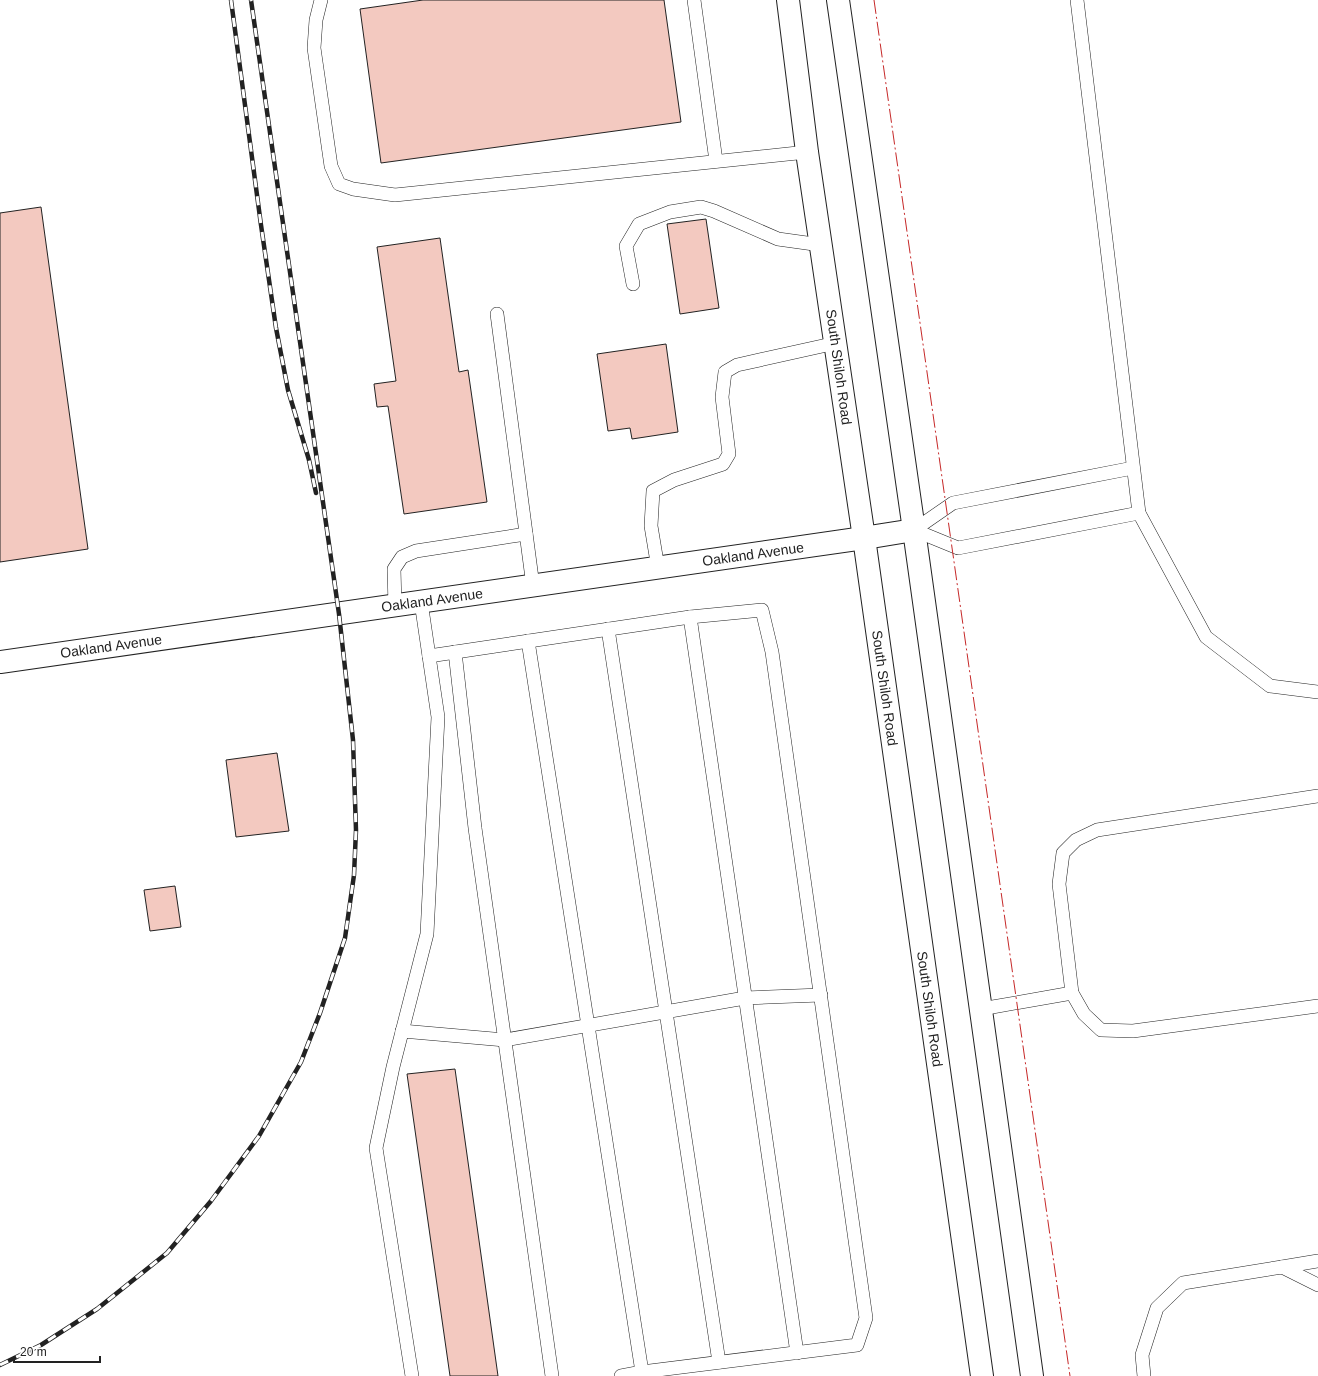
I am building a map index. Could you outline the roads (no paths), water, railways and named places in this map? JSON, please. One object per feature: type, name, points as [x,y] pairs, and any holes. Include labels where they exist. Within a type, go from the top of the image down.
[{"type":"main road","name":"South Shiloh Road","points":[[788,0],[807,152],[864,538],[982,1376]]},
{"type":"main road","points":[[838,0],[914,530],[1032,1376]]},
{"type":"main road","name":"Oakland Avenue","points":[[0,662],[914,530]]},
{"type":"lane","points":[[321,0],[316,20],[314,48],[331,166],[339,184],[353,189],[395,195],[807,152]]},
{"type":"lane","points":[[694,0],[716,161]]},
{"type":"lane","points":[[1076,0],[1139,513],[1206,637],[1270,686],[1318,692]]},
{"type":"lane","points":[[633,284],[626,246],[639,224],[670,212],[701,207],[714,211],[778,239],[821,245]]},
{"type":"lane","points":[[497,314],[533,586]]},
{"type":"lane","points":[[658,568],[651,526],[653,492],[674,480],[723,464],[729,454],[722,397],[725,372],[737,365],[836,343]]},
{"type":"lane","points":[[914,530],[953,504],[1133,468]]},
{"type":"lane","points":[[914,530],[958,548],[1139,513]]},
{"type":"lane","points":[[395,606],[394,569],[402,556],[416,551],[526,534]]},
{"type":"lane","points":[[412,1376],[376,1148],[393,1067],[427,934],[438,717],[421,602]]},
{"type":"lane","points":[[429,656],[690,617],[762,610],[772,652],[866,1318],[857,1345],[642,1372],[621,1376]]},
{"type":"lane","points":[[690,617],[797,1353]]},
{"type":"lane","points":[[608,630],[720,1362]]},
{"type":"lane","points":[[528,641],[642,1372]]},
{"type":"lane","points":[[455,652],[475,828],[552,1376]]},
{"type":"lane","points":[[1318,796],[1097,830],[1076,840],[1063,854],[1059,884],[1072,992],[1084,1014],[1101,1030],[1132,1031],[1318,1006]]},
{"type":"lane","points":[[981,1009],[1072,992]]},
{"type":"lane","points":[[402,1031],[504,1040],[667,1013],[745,998],[821,995]]},
{"type":"lane","points":[[1144,1376],[1142,1355],[1157,1308],[1183,1283],[1318,1261]]},
{"type":"lane","points":[[1282,1267],[1318,1285]]},
{"type":"railway","points":[[231,0],[276,328],[288,390],[309,460],[316,493]]},
{"type":"railway","points":[[0,1365],[41,1345],[97,1309],[167,1253],[211,1201],[259,1136],[301,1062],[320,1013],[345,938],[354,875],[356,830],[353,740],[339,614],[251,0]]}]
